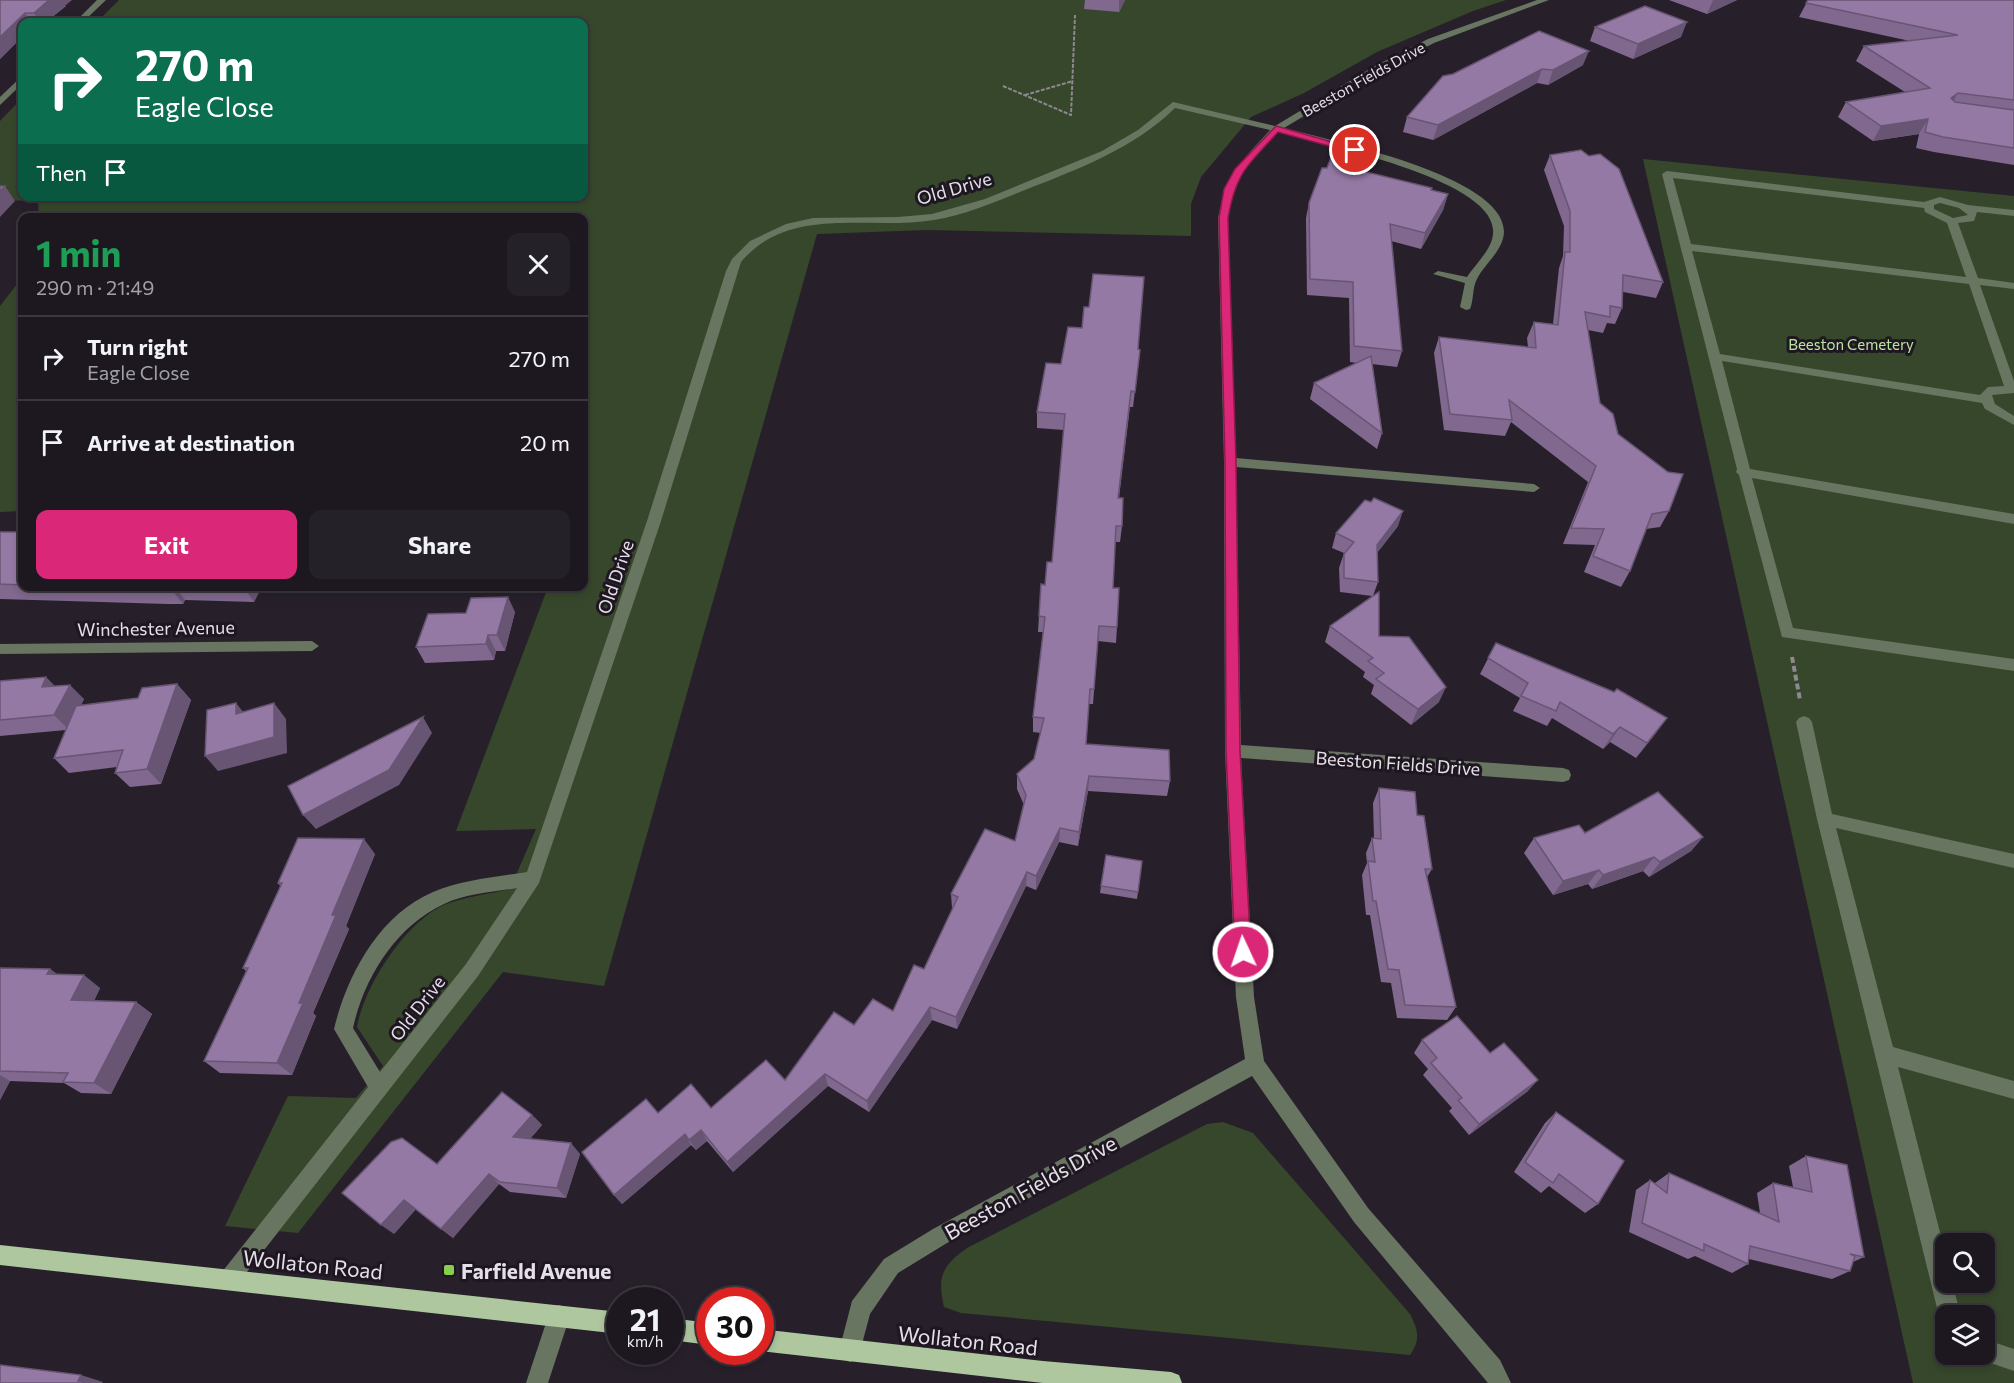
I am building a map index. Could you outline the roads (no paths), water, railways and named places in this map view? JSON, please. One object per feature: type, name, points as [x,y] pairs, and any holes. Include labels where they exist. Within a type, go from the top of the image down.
[{"type":"main road","name":"Wollaton Road","points":[[0,1255],[606,1321]]},
{"type":"main road","name":"Wollaton Road","points":[[774,1342],[1171,1383]]},
{"type":"street","points":[[83,18],[102,0]]},
{"type":"street","name":"Beeston Fields Drive","points":[[1500,1383],[1492,1368],[1361,1215],[1256,1064],[1245,997],[1233,751],[1230,462],[1223,218],[1229,189],[1240,169],[1276,129],[1376,69],[1431,41],[1545,0]]},
{"type":"street","points":[[0,102],[18,83]]},
{"type":"street","name":"Old Drive","points":[[229,1279],[472,970],[533,878],[654,521],[735,259],[754,244],[776,233],[812,221],[921,220],[952,213],[992,199],[1118,147],[1158,122],[1173,105],[1276,129]]},
{"type":"street","points":[[1276,129],[1415,167],[1437,175],[1475,196],[1494,215],[1499,230],[1493,247],[1470,281],[1466,307]]},
{"type":"street","points":[[1929,206],[1667,174],[1716,357],[1742,472],[1787,633],[2014,665]]},
{"type":"street","points":[[1940,200],[1956,203],[1972,214],[1970,219],[1952,221],[1929,210],[1929,206],[1929,203],[1940,200]]},
{"type":"street","points":[[1966,208],[2014,213]]},
{"type":"street","points":[[1952,221],[2012,389],[1992,390],[1986,394],[1995,411],[2014,421]]},
{"type":"street","points":[[1686,248],[2014,286]]},
{"type":"street","points":[[1438,274],[1470,281]]},
{"type":"street","points":[[1716,357],[1988,400]]},
{"type":"street","points":[[1230,462],[1534,488]]},
{"type":"street","points":[[1742,472],[2014,519]]},
{"type":"street","name":"Winchester Avenue","points":[[0,650],[312,646]]},
{"type":"street","points":[[1804,722],[1825,819],[1947,1305]]},
{"type":"street","name":"Beeston Fields Drive","points":[[1233,751],[1563,775]]},
{"type":"street","points":[[1825,819],[2014,861]]},
{"type":"street","points":[[379,1087],[344,1029],[347,1005],[375,956],[404,921],[438,898],[533,878]]},
{"type":"street","points":[[1885,1054],[2014,1089]]},
{"type":"street","name":"Beeston Fields Drive","points":[[850,1351],[860,1309],[891,1266],[940,1236],[1256,1064]]},
{"type":"street","points":[[537,1383],[559,1316]]},
{"type":"street","points":[[1995,1354],[2014,1360]]},
{"type":"place","name":"Farfield Avenue","points":[[449,1270]]},
{"type":"park label","name":"Beeston Cemetery","points":[[1851,344]]}]
